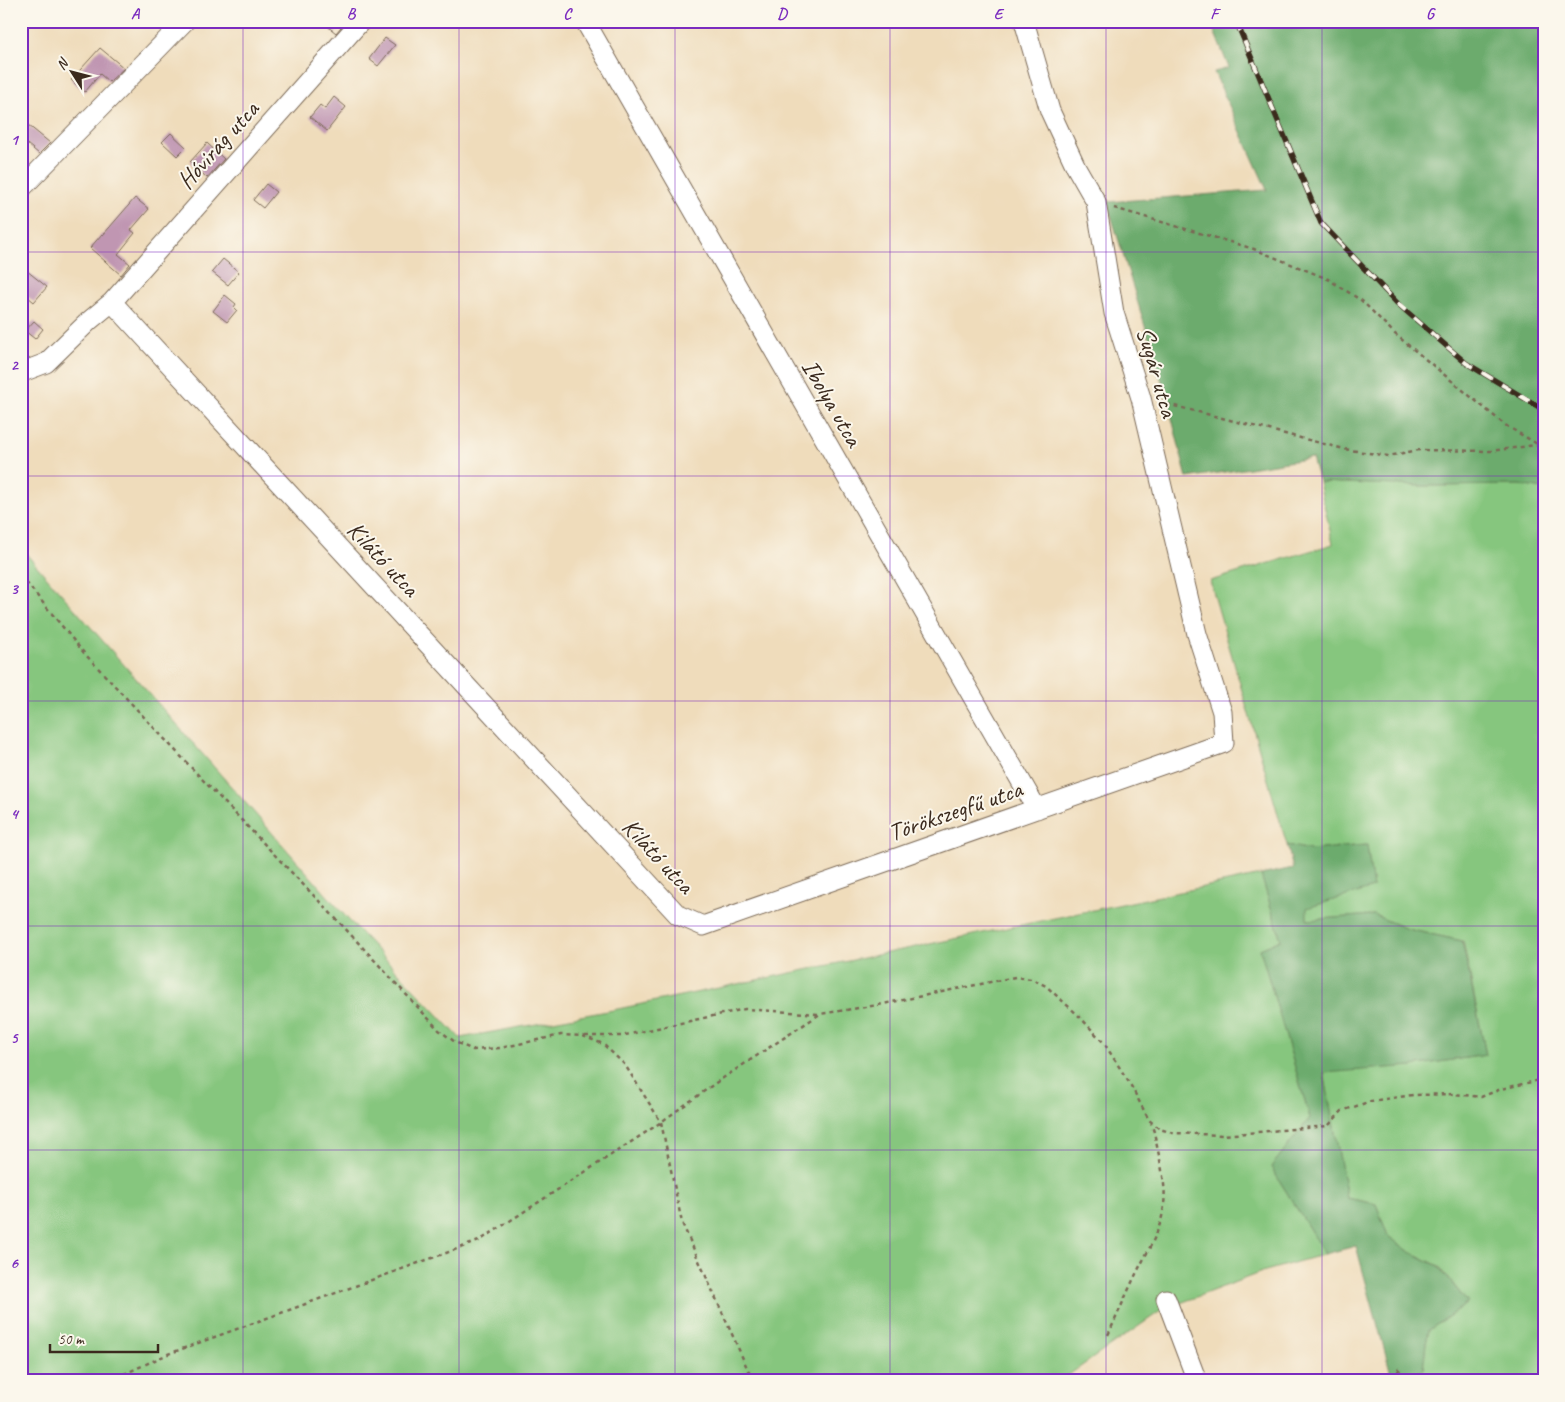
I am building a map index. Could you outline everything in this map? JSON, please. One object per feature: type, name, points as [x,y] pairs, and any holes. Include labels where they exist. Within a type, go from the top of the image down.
[{"type":"street","points":[[21,189],[185,21]]},
{"type":"street","name":"Hóvirág utca","points":[[112,302],[362,21]]},
{"type":"street","name":"Ibolya utca","points":[[585,21],[1037,809]]},
{"type":"street","name":"Sugár utca","points":[[1024,21],[1050,111],[1076,167],[1096,202],[1114,313],[1140,398],[1197,634],[1222,712],[1224,744]]},
{"type":"street","points":[[21,370],[25,371],[46,363],[89,321],[112,302]]},
{"type":"street","name":"Kilátó utca","points":[[112,302],[678,915],[703,926]]},
{"type":"street","name":"Törökszegfű utca","points":[[703,926],[1224,744]]},
{"type":"street","points":[[1166,1299],[1197,1381]]},
{"type":"path","points":[[1096,202],[1254,249],[1328,279],[1362,301],[1395,334],[1505,425],[1544,448]]},
{"type":"path","points":[[1140,398],[1344,449],[1388,456],[1419,450],[1491,451],[1538,445]]},
{"type":"path","points":[[21,576],[84,653],[340,923],[438,1030],[455,1042],[473,1050],[500,1048],[561,1035],[621,1036],[745,1009],[820,1014],[878,1005],[1015,977],[1032,979],[1046,986],[1104,1042],[1130,1084],[1154,1132],[1165,1192],[1160,1224],[1108,1335]]},
{"type":"path","points":[[109,1381],[168,1354],[480,1241],[662,1122],[717,1082],[820,1014]]},
{"type":"path","points":[[583,1036],[603,1044],[625,1065],[662,1122],[682,1223],[753,1381]]},
{"type":"path","points":[[1150,1122],[1160,1129],[1173,1133],[1196,1135],[1223,1135],[1328,1126],[1342,1110],[1371,1101],[1447,1094],[1481,1097],[1501,1089],[1544,1079]]},
{"type":"path","points":[[1401,1381],[1398,1368],[1410,1381]]},
{"type":"green space","points":[[1210,21],[1544,21],[1544,489],[1519,485],[1423,486],[1319,482],[1312,458],[1187,478],[1166,395],[1107,202],[1267,190],[1214,72],[1229,68]]},
{"type":"green space","points":[[1319,482],[1423,486],[1519,485],[1544,489],[1544,1381],[1404,1381],[1423,1369],[1429,1330],[1468,1303],[1439,1266],[1410,1252],[1388,1236],[1376,1204],[1347,1198],[1324,1072],[1412,1066],[1486,1055],[1463,941],[1407,929],[1374,915],[1307,920],[1306,908],[1373,888],[1367,845],[1310,850],[1287,845],[1210,581],[1333,544]]},
{"type":"green space","points":[[21,548],[347,918],[460,1038],[613,1010],[1261,875],[1281,940],[1260,949],[1310,1118],[1271,1167],[1325,1254],[1262,1272],[1162,1310],[1060,1381],[21,1381]]},
{"type":"green space","points":[[1287,845],[1310,850],[1367,845],[1373,888],[1307,908],[1307,920],[1374,915],[1407,929],[1462,941],[1486,1055],[1412,1066],[1324,1073],[1347,1198],[1376,1204],[1388,1236],[1410,1252],[1438,1266],[1468,1303],[1429,1330],[1423,1369],[1404,1381],[1393,1381],[1356,1246],[1325,1254],[1271,1167],[1310,1118],[1260,949],[1281,940],[1261,875],[1293,868]]},
{"type":"building","points":[[321,21],[346,21],[336,33]]},
{"type":"building","points":[[385,38],[395,45],[378,66],[369,59]]},
{"type":"building","points":[[100,48],[124,68],[109,82],[100,74],[85,92],[71,80]]},
{"type":"building","points":[[334,97],[346,107],[327,131],[310,117],[320,105],[325,109]]},
{"type":"building","points":[[28,125],[50,143],[39,154],[21,139],[21,133]]},
{"type":"building","points":[[171,133],[186,147],[177,156],[162,142]]},
{"type":"building","points":[[207,143],[224,159],[207,178],[190,162]]},
{"type":"building","points":[[266,184],[276,192],[263,208],[253,200]]},
{"type":"building","points":[[135,198],[149,209],[131,230],[135,233],[118,254],[130,264],[121,275],[90,248]]},
{"type":"building","points":[[223,259],[239,272],[228,285],[212,272]]},
{"type":"building","points":[[21,266],[47,287],[34,302],[21,291]]},
{"type":"building","points":[[225,295],[236,304],[234,307],[237,310],[227,322],[213,311]]},
{"type":"building","points":[[34,321],[43,329],[35,339],[25,331]]},
{"type":"railway","points":[[1236,21],[1321,223],[1398,304],[1466,363],[1544,410]]}]
